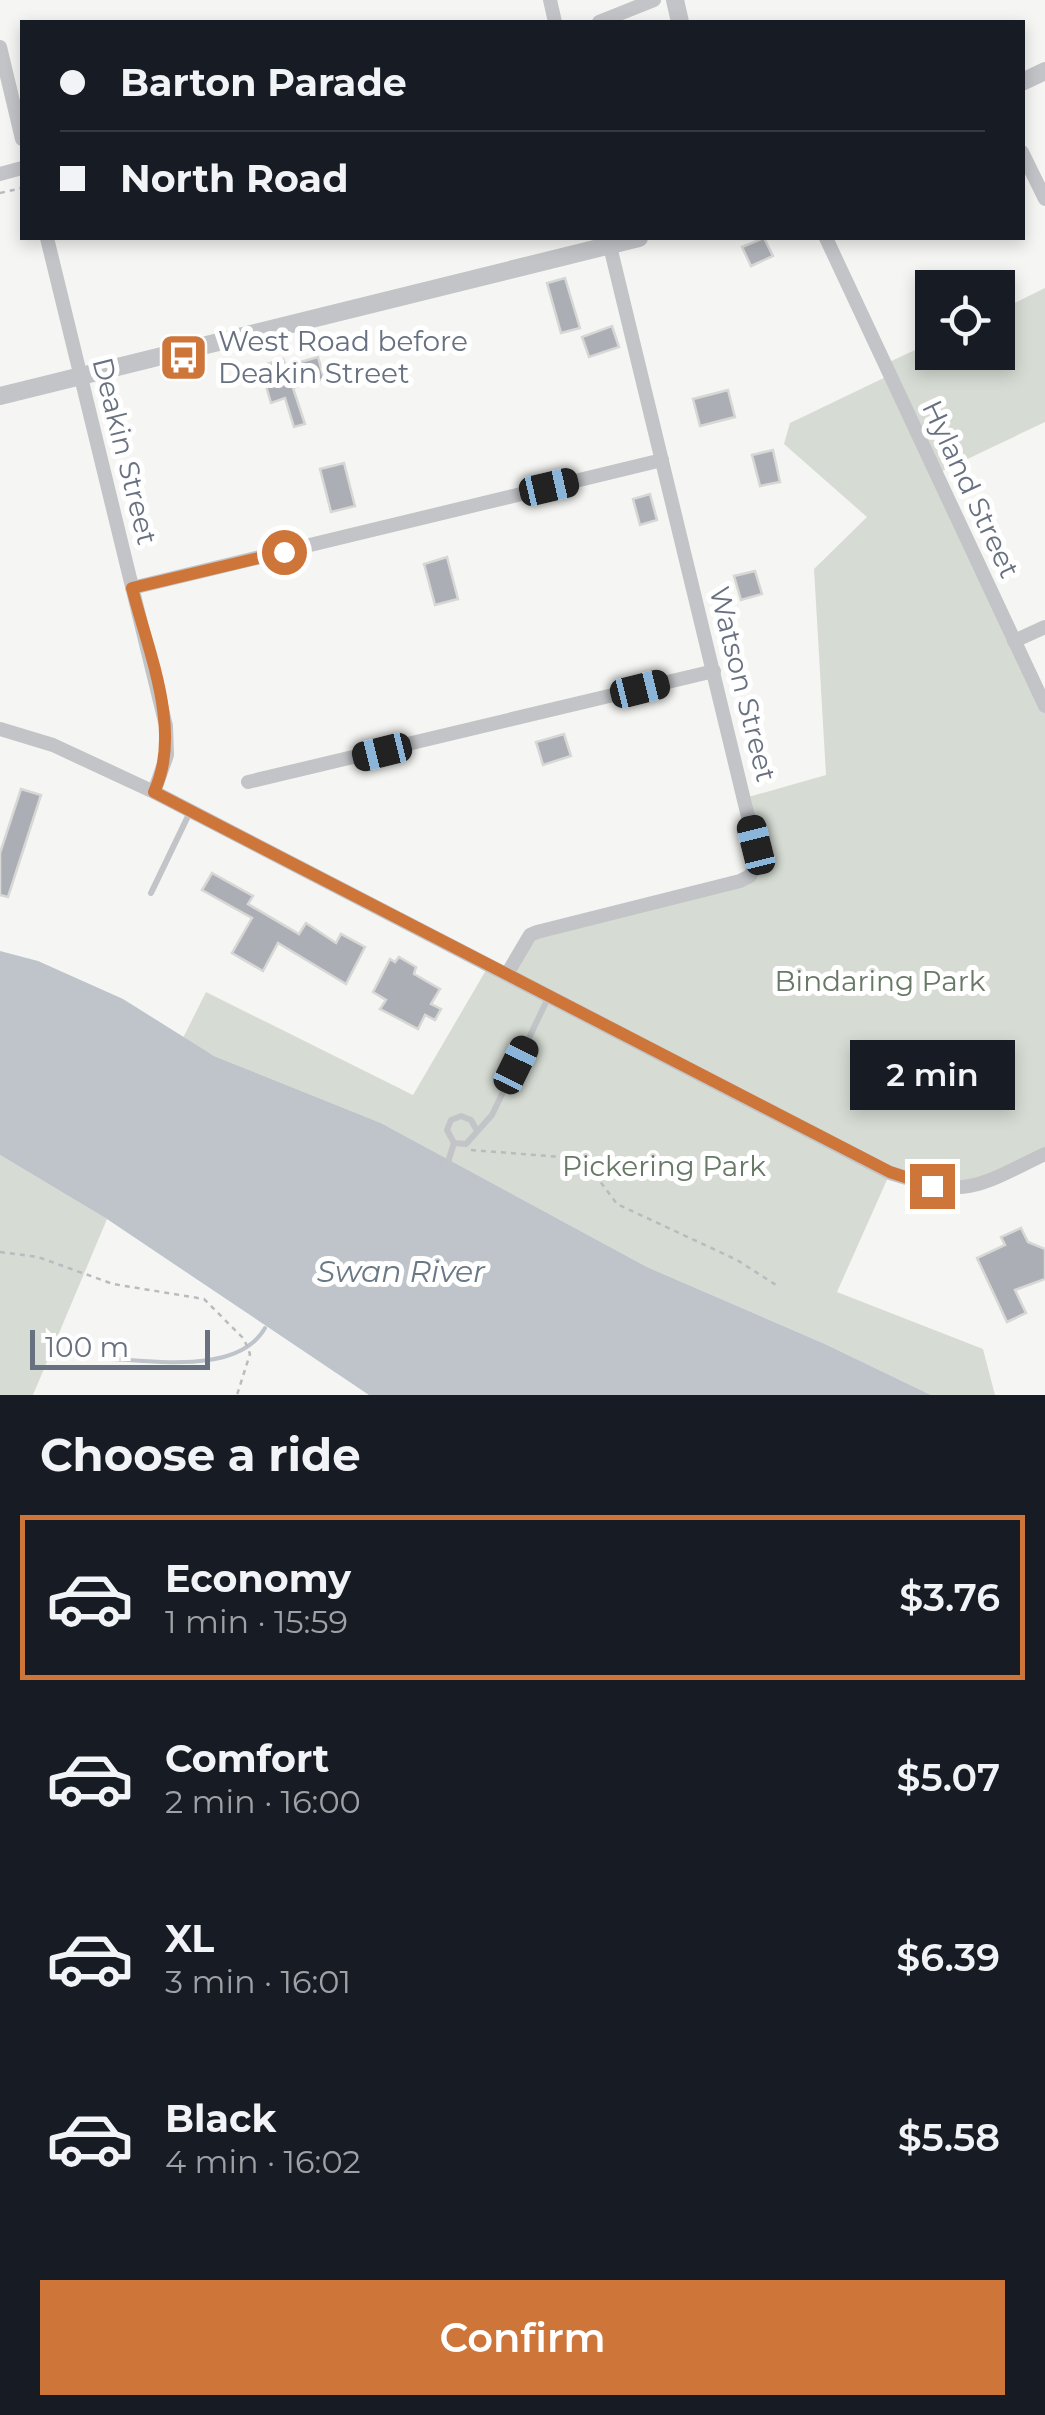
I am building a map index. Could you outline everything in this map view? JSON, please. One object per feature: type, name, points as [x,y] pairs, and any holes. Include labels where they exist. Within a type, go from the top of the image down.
[{"type":"street","points":[[604,20],[654,0]]},
{"type":"street","points":[[0,47],[20,131]]},
{"type":"street","points":[[1025,158],[1045,199]]},
{"type":"street","name":"Deakin Street","points":[[47,240],[166,726],[167,755],[154,792]]},
{"type":"street","name":"Hyland Street","points":[[827,240],[1045,706]]},
{"type":"street","points":[[0,396],[609,241]]},
{"type":"street","name":"Watson Street","points":[[508,974],[530,936],[537,932],[750,876],[756,867],[756,845],[609,241]]},
{"type":"street","points":[[132,588],[662,460]]},
{"type":"street","points":[[1014,641],[1045,627]]},
{"type":"street","points":[[248,782],[714,671]]},
{"type":"street","points":[[0,729],[53,745],[154,792],[890,1172],[958,1190],[977,1186],[1045,1154]]},
{"type":"lane","points":[[150,893],[191,811]]},
{"type":"lane","points":[[448,1162],[457,1144],[472,1140],[476,1129],[492,1115],[549,996]]},
{"type":"lane","points":[[457,1144],[447,1130],[456,1117],[466,1117],[476,1129]]},
{"type":"path","points":[[457,1144],[482,1153],[574,1158],[594,1173],[618,1204],[737,1260],[776,1285]]},
{"type":"path","points":[[0,1252],[38,1257],[112,1284],[204,1299],[244,1339],[250,1354],[238,1395]]},
{"type":"green space","name":"Bindaring Park","points":[[1045,288],[1045,422],[936,474],[1045,706],[1045,1154],[977,1186],[890,1173],[837,1292],[983,1349],[995,1395],[931,1395],[647,1267],[381,1123],[214,1056],[183,1038],[206,992],[413,1095],[489,965],[508,974],[530,935],[740,881],[756,867],[745,798],[826,775],[814,569],[867,517],[784,444],[790,423],[890,375],[885,364],[915,350],[915,370],[1015,370],[1015,303]]},
{"type":"green space","points":[[0,1155],[107,1219],[33,1395],[0,1395]]},
{"type":"water","name":"Swan River","points":[[0,951],[38,961],[123,999],[214,1056],[381,1123],[647,1267],[931,1395],[369,1395],[107,1219],[0,1155]]},
{"type":"building","points":[[765,240],[773,256],[751,266],[742,247]]},
{"type":"building","points":[[565,278],[580,328],[561,333],[547,283]]},
{"type":"building","points":[[612,326],[619,347],[589,357],[582,337]]},
{"type":"building","points":[[318,357],[324,379],[293,388],[305,424],[294,427],[285,398],[271,403],[260,366],[283,359],[286,366]]},
{"type":"building","points":[[728,390],[735,417],[700,426],[693,399]]},
{"type":"building","points":[[773,450],[780,482],[760,486],[752,455]]},
{"type":"building","points":[[344,463],[355,506],[331,512],[320,469]]},
{"type":"building","points":[[650,494],[657,520],[640,525],[633,499]]},
{"type":"building","points":[[447,557],[458,599],[435,605],[424,564]]},
{"type":"building","points":[[755,571],[762,594],[741,600],[734,576]]},
{"type":"building","points":[[564,734],[571,756],[543,765],[536,742]]},
{"type":"building","points":[[21,789],[41,795],[8,897],[0,895],[0,853]]},
{"type":"building","points":[[212,873],[253,896],[248,904],[299,934],[306,923],[336,943],[341,934],[365,947],[346,984],[278,943],[263,971],[232,953],[252,918],[202,890]]},
{"type":"building","points":[[399,957],[416,967],[414,974],[440,989],[431,1004],[441,1009],[435,1020],[425,1015],[418,1029],[380,1009],[386,1000],[373,992],[390,959],[395,962]]},
{"type":"building","points":[[1021,1228],[1028,1242],[1045,1249],[1045,1279],[1015,1290],[1026,1313],[1007,1322],[977,1258],[1005,1245],[1001,1237]]},
{"type":"waterway","points":[[112,1359],[217,1359],[253,1343],[265,1328]]},
{"type":"place","name":"West Road before Deakin Street","points":[[183,357]]},
{"type":"route","points":[[284,552],[132,588],[168,741],[154,792],[890,1172],[932,1186]]},
{"type":"park label","name":"Pickering Park","points":[[664,1166]]}]
